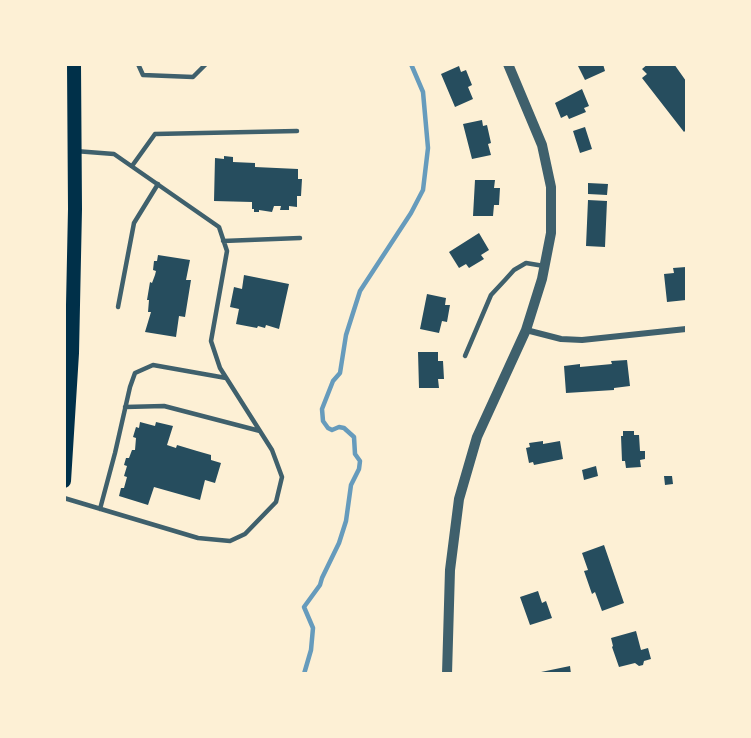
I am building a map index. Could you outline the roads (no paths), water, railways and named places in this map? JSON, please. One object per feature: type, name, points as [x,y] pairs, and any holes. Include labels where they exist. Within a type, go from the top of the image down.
[{"type":"main road","points":[[64,481],[72,353],[74,64]]},
{"type":"street","points":[[447,674],[450,570],[459,499],[477,437],[526,330],[545,266],[551,233],[550,176],[542,145],[508,64]]},
{"type":"street","points":[[526,330],[561,339],[582,340],[687,329]]},
{"type":"lane","points":[[138,64],[143,75],[192,77],[206,64]]},
{"type":"lane","points":[[132,166],[155,134],[297,131]]},
{"type":"lane","points":[[64,498],[198,538],[231,541],[246,534],[276,502],[282,477],[272,450],[220,368],[211,340],[226,251],[219,227],[114,154],[75,151]]},
{"type":"lane","points":[[118,307],[134,223],[158,184]]},
{"type":"lane","points":[[223,241],[300,238]]},
{"type":"lane","points":[[465,356],[491,296],[505,280],[526,262],[545,266]]},
{"type":"lane","points":[[100,509],[135,373],[153,365],[226,378]]},
{"type":"lane","points":[[125,407],[164,406],[260,431]]},
{"type":"waterway","points":[[304,674],[311,650],[313,628],[304,607],[320,585],[339,543],[346,521],[351,485],[359,469],[360,461],[355,454],[354,437],[344,428],[339,427],[332,430],[328,428],[323,421],[322,409],[333,381],[340,373],[346,335],[360,291],[411,213],[423,190],[428,148],[423,92],[411,64]]}]
